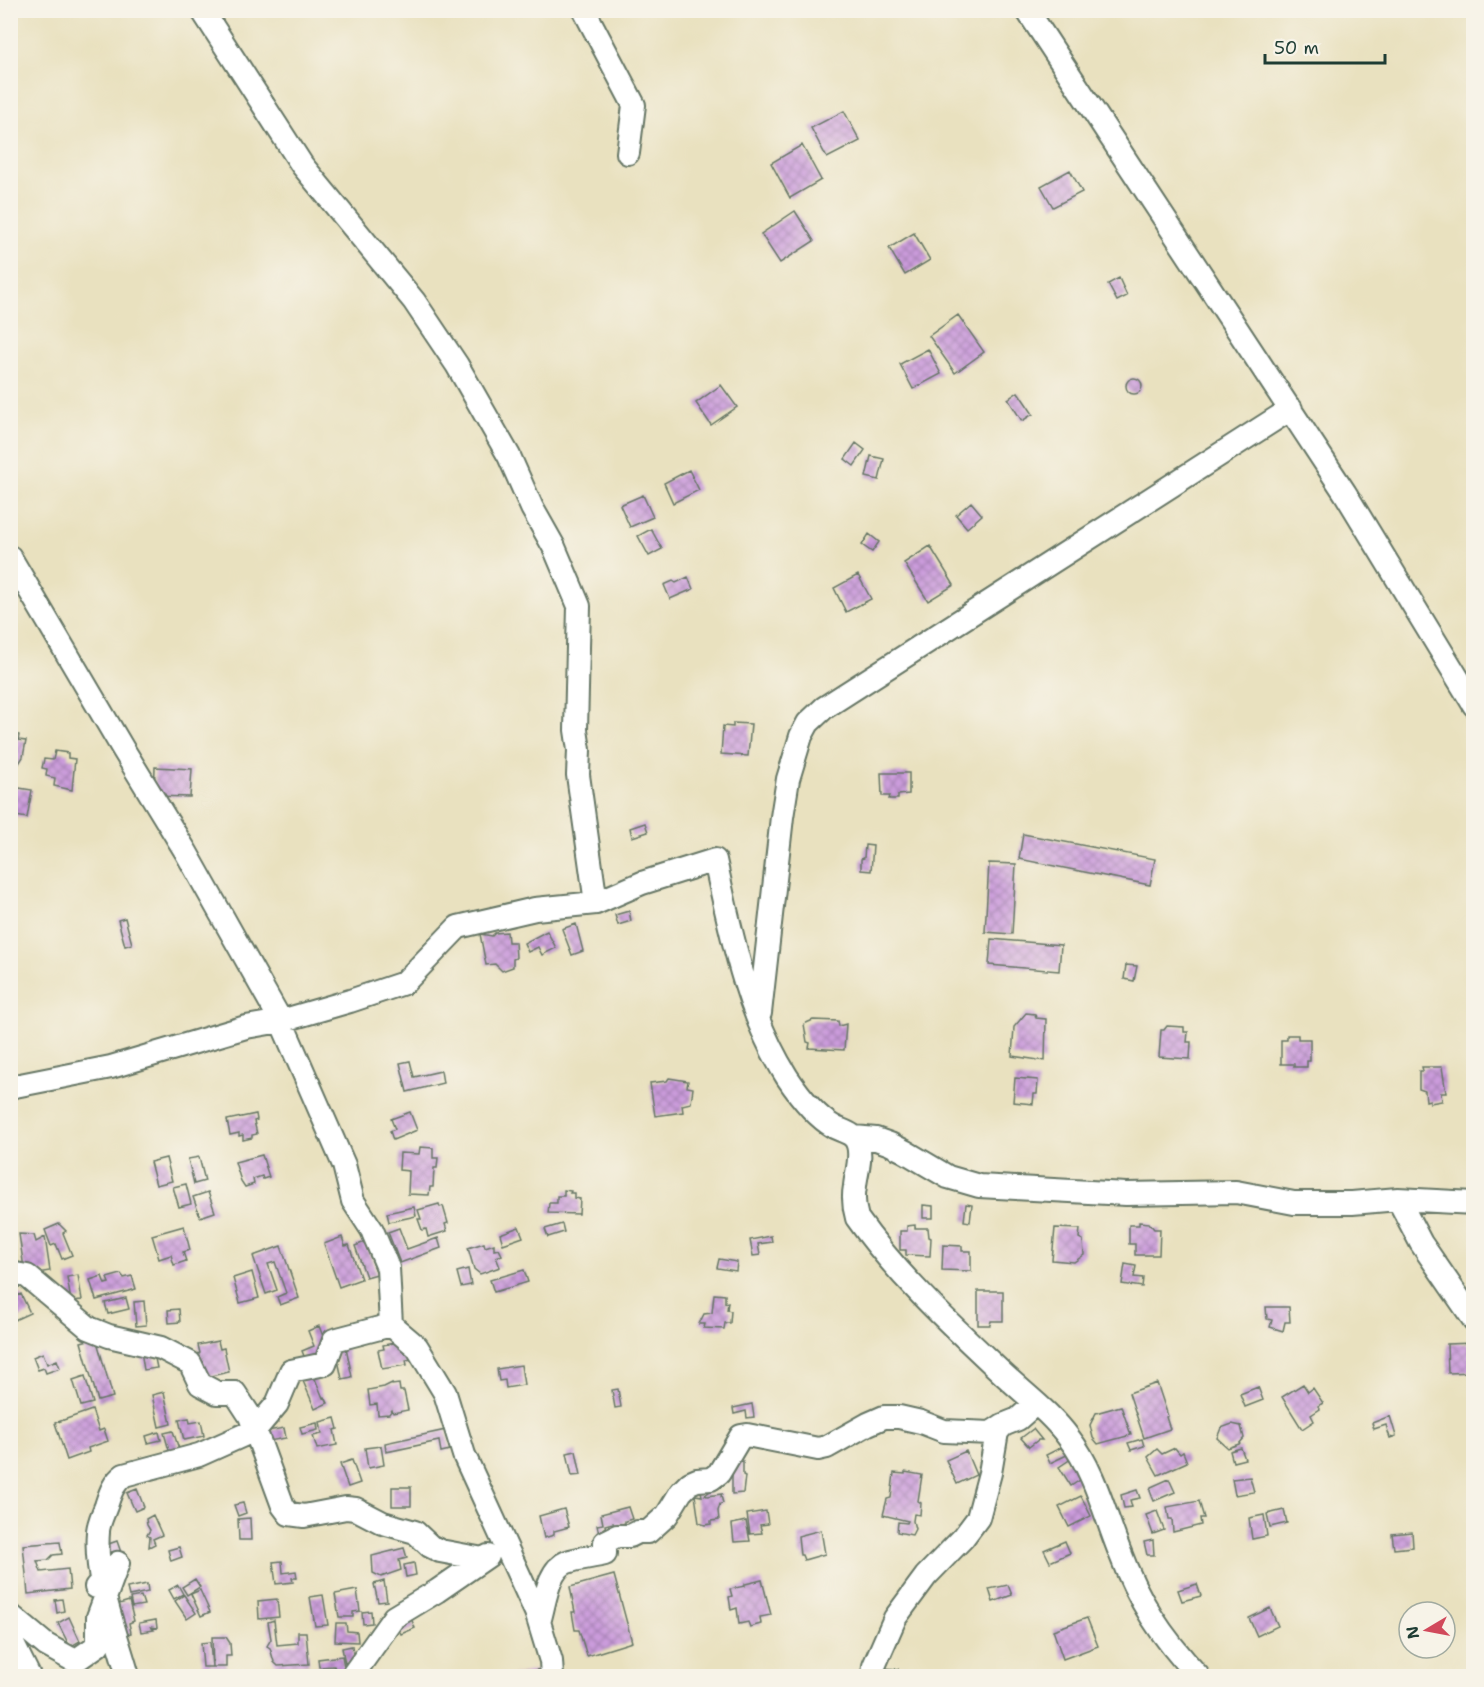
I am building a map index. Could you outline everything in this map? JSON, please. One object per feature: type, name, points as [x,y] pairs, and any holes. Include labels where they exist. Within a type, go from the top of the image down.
[{"type":"street","points":[[202,10],[302,165],[414,301],[457,365],[510,456],[532,508],[554,548],[579,606],[576,730],[579,776],[596,903]]},
{"type":"street","points":[[584,10],[634,105],[628,153]]},
{"type":"street","points":[[1028,10],[1291,409],[1473,705]]},
{"type":"street","points":[[759,1021],[787,789],[794,754],[808,723],[824,708],[1291,409]]},
{"type":"street","points":[[10,557],[186,852],[281,1021],[344,1165],[353,1201],[372,1230],[387,1268],[391,1324],[417,1347],[445,1393],[464,1455],[539,1622],[551,1661],[552,1677]]},
{"type":"street","points":[[10,1087],[111,1067],[246,1027],[281,1021],[350,1001],[404,983],[458,927],[535,909],[596,903],[642,883],[715,860],[732,935],[759,1021],[787,1076],[804,1099],[819,1116],[854,1137],[876,1139],[890,1144],[948,1177],[979,1186],[1126,1194],[1236,1192],[1294,1203],[1352,1203],[1398,1199],[1473,1203]]},
{"type":"street","points":[[854,1137],[859,1147],[854,1187],[854,1208],[857,1218],[910,1284],[1035,1404],[1055,1420],[1084,1460],[1144,1608],[1198,1677]]},
{"type":"street","points":[[1398,1199],[1421,1243],[1473,1320]]},
{"type":"street","points":[[10,1273],[27,1276],[89,1328],[109,1336],[161,1348],[190,1363],[200,1384],[217,1393],[235,1393],[250,1416],[283,1506],[289,1514],[304,1516],[346,1508],[356,1509],[382,1523],[415,1532],[430,1546],[440,1551],[483,1559]]},
{"type":"street","points":[[128,1677],[104,1590],[98,1554],[98,1530],[110,1492],[118,1479],[124,1475],[199,1455],[255,1430],[277,1404],[291,1371],[325,1364],[334,1340],[391,1324]]},
{"type":"street","points":[[539,1622],[552,1577],[557,1568],[566,1562],[605,1554],[605,1542],[617,1536],[627,1537],[638,1532],[648,1532],[667,1515],[681,1492],[690,1483],[711,1479],[719,1473],[741,1436],[747,1435],[818,1449],[827,1448],[868,1424],[884,1418],[899,1417],[944,1431],[991,1433],[1018,1419],[1035,1404]]},
{"type":"street","points":[[873,1677],[874,1666],[895,1618],[926,1576],[963,1538],[978,1518],[997,1432],[1003,1425]]},
{"type":"street","points":[[352,1677],[394,1617],[505,1546]]},
{"type":"street","points":[[10,1615],[46,1645],[75,1661],[98,1645],[98,1617],[118,1563],[93,1591],[104,1590]]},
{"type":"street","points":[[10,1638],[29,1677]]},
{"type":"building","points":[[844,111],[860,141],[827,158],[811,128]]},
{"type":"building","points":[[802,145],[821,180],[790,198],[771,163]]},
{"type":"building","points":[[1070,170],[1082,192],[1053,207],[1041,186]]},
{"type":"building","points":[[795,211],[814,241],[780,263],[761,234]]},
{"type":"building","points":[[914,233],[930,260],[905,275],[889,248]]},
{"type":"building","points":[[1119,278],[1127,296],[1117,301],[1108,284]]},
{"type":"building","points":[[958,315],[984,352],[955,373],[929,336]]},
{"type":"building","points":[[928,349],[941,374],[913,389],[900,364]]},
{"type":"building","points":[[1134,378],[1140,380],[1142,386],[1140,392],[1134,394],[1128,392],[1126,386],[1128,380]]},
{"type":"building","points":[[721,385],[737,407],[711,425],[696,403]]},
{"type":"building","points":[[1018,392],[1033,414],[1022,421],[1008,399]]},
{"type":"building","points":[[856,443],[865,450],[854,466],[845,459]]},
{"type":"building","points":[[871,456],[884,459],[879,480],[866,477]]},
{"type":"building","points":[[689,470],[699,490],[673,503],[664,483]]},
{"type":"building","points":[[643,495],[653,517],[630,527],[620,505]]},
{"type":"building","points":[[971,502],[982,515],[967,528],[956,515]]},
{"type":"building","points":[[651,529],[662,549],[649,556],[638,536]]},
{"type":"building","points":[[869,534],[879,542],[872,552],[862,545]]},
{"type":"building","points":[[930,546],[954,585],[928,601],[904,563]]},
{"type":"building","points":[[858,575],[871,599],[846,612],[834,588]]},
{"type":"building","points":[[688,577],[693,589],[670,599],[664,585],[673,581],[676,583]]},
{"type":"building","points":[[733,723],[751,724],[748,756],[721,754],[723,726],[733,727]]},
{"type":"building","points":[[10,733],[19,735],[18,740],[26,741],[23,757],[18,765],[10,763]]},
{"type":"building","points":[[55,751],[68,753],[68,758],[75,759],[72,790],[54,786],[55,778],[46,776],[47,769],[42,768],[44,759],[53,760]]},
{"type":"building","points":[[155,767],[192,769],[190,797],[154,796]]},
{"type":"building","points":[[881,773],[909,773],[909,794],[898,795],[898,799],[882,796]]},
{"type":"building","points":[[13,787],[32,790],[27,818],[10,815],[10,795]]},
{"type":"building","points":[[645,823],[648,832],[632,837],[630,828]]},
{"type":"building","points":[[1023,834],[1155,859],[1150,885],[1019,859]]},
{"type":"building","points":[[865,845],[873,846],[871,871],[861,870]]},
{"type":"building","points":[[989,863],[1016,864],[1012,934],[985,932]]},
{"type":"building","points":[[629,911],[631,921],[618,925],[615,915]]},
{"type":"building","points":[[125,918],[132,944],[125,946],[118,920]]},
{"type":"building","points":[[576,924],[583,951],[572,955],[562,929]]},
{"type":"building","points":[[547,931],[556,948],[542,955],[538,947],[528,952],[524,943]]},
{"type":"building","points":[[507,932],[508,942],[515,942],[516,958],[513,959],[513,967],[502,971],[495,964],[486,965],[480,934],[492,936],[495,933]]},
{"type":"building","points":[[991,939],[1061,945],[1059,971],[989,965]]},
{"type":"building","points":[[1126,965],[1137,966],[1134,981],[1124,979]]},
{"type":"building","points":[[1026,1013],[1035,1014],[1036,1018],[1046,1019],[1045,1061],[1012,1056],[1014,1027]]},
{"type":"building","points":[[813,1020],[838,1021],[839,1026],[846,1024],[844,1050],[809,1048],[810,1043],[807,1042],[804,1024]]},
{"type":"building","points":[[1167,1026],[1184,1027],[1184,1032],[1188,1032],[1187,1042],[1191,1042],[1190,1059],[1159,1057],[1161,1030]]},
{"type":"building","points":[[1287,1035],[1298,1035],[1298,1039],[1310,1039],[1310,1061],[1307,1061],[1307,1067],[1281,1064],[1281,1040],[1287,1040]]},
{"type":"building","points":[[410,1061],[414,1077],[441,1071],[443,1083],[407,1092],[400,1063]]},
{"type":"building","points":[[1422,1067],[1442,1067],[1446,1093],[1441,1093],[1442,1101],[1430,1103],[1430,1100],[1426,1101],[1425,1091],[1419,1089],[1419,1071],[1423,1071]]},
{"type":"building","points":[[669,1078],[688,1081],[687,1087],[693,1088],[691,1103],[682,1105],[683,1112],[655,1116],[650,1083],[667,1081]]},
{"type":"building","points":[[1015,1078],[1038,1080],[1037,1094],[1034,1094],[1033,1104],[1013,1102]]},
{"type":"building","points":[[410,1112],[417,1130],[393,1140],[390,1131],[395,1129],[391,1119]]},
{"type":"building","points":[[256,1114],[257,1120],[254,1121],[257,1134],[243,1140],[243,1135],[239,1136],[239,1133],[230,1135],[227,1120]]},
{"type":"building","points":[[420,1147],[433,1148],[433,1158],[438,1158],[437,1168],[434,1168],[433,1187],[430,1187],[429,1195],[408,1194],[409,1171],[399,1170],[400,1153],[419,1154]]},
{"type":"building","points":[[262,1155],[269,1177],[263,1179],[262,1176],[253,1179],[254,1184],[245,1187],[235,1162]]},
{"type":"building","points":[[199,1157],[205,1181],[194,1184],[188,1159]]},
{"type":"building","points":[[166,1158],[172,1181],[156,1185],[150,1162]]},
{"type":"building","points":[[186,1184],[191,1204],[179,1207],[173,1187]]},
{"type":"building","points":[[564,1190],[571,1191],[570,1193],[574,1193],[574,1198],[580,1199],[579,1214],[548,1213],[549,1203],[557,1203],[557,1196],[564,1196]]},
{"type":"building","points":[[208,1192],[215,1212],[200,1217],[193,1197]]},
{"type":"building","points":[[439,1204],[440,1207],[443,1206],[448,1223],[445,1224],[447,1231],[428,1237],[426,1229],[422,1230],[418,1210]]},
{"type":"building","points":[[966,1204],[972,1205],[970,1222],[964,1221]]},
{"type":"building","points":[[923,1205],[933,1206],[933,1218],[923,1218]]},
{"type":"building","points":[[414,1207],[416,1216],[389,1222],[387,1213]]},
{"type":"building","points":[[1139,1222],[1149,1223],[1154,1229],[1160,1229],[1159,1255],[1135,1255],[1135,1244],[1129,1244],[1129,1225],[1139,1225]]},
{"type":"building","points":[[59,1224],[66,1231],[63,1233],[72,1255],[62,1259],[56,1244],[51,1246],[45,1230]]},
{"type":"building","points":[[562,1224],[564,1232],[548,1237],[545,1229]]},
{"type":"building","points":[[915,1225],[915,1228],[928,1228],[931,1238],[930,1256],[906,1255],[906,1250],[900,1250],[900,1231],[907,1231],[907,1226]]},
{"type":"building","points":[[184,1226],[190,1250],[183,1252],[186,1261],[174,1265],[171,1255],[159,1259],[152,1235]]},
{"type":"building","points":[[519,1227],[523,1237],[503,1244],[500,1234]]},
{"type":"building","points":[[399,1228],[407,1249],[438,1238],[441,1248],[400,1263],[388,1232]]},
{"type":"building","points":[[1055,1228],[1080,1229],[1079,1238],[1083,1240],[1084,1255],[1074,1262],[1052,1260]]},
{"type":"building","points":[[19,1234],[34,1235],[36,1242],[45,1237],[50,1271],[25,1275]]},
{"type":"building","points":[[771,1236],[772,1242],[758,1244],[760,1255],[753,1256],[750,1240]]},
{"type":"building","points":[[342,1237],[345,1246],[349,1245],[361,1279],[339,1287],[324,1244]]},
{"type":"building","points":[[365,1242],[377,1274],[366,1277],[355,1246]]},
{"type":"building","points":[[484,1243],[485,1247],[494,1244],[494,1250],[499,1249],[502,1255],[496,1257],[500,1267],[480,1274],[474,1269],[468,1248]]},
{"type":"building","points":[[943,1245],[962,1246],[962,1251],[971,1251],[971,1271],[942,1270]]},
{"type":"building","points":[[281,1246],[299,1298],[280,1305],[277,1297],[286,1293],[275,1262],[268,1264],[277,1290],[266,1294],[253,1256]]},
{"type":"building","points":[[719,1259],[737,1262],[736,1271],[717,1268]]},
{"type":"building","points":[[1125,1264],[1136,1266],[1134,1277],[1143,1278],[1142,1287],[1122,1284]]},
{"type":"building","points":[[468,1269],[471,1285],[461,1287],[457,1272]]},
{"type":"building","points":[[524,1270],[528,1282],[494,1292],[490,1280]]},
{"type":"building","points":[[252,1272],[259,1298],[240,1303],[233,1278]]},
{"type":"building","points":[[121,1274],[124,1278],[132,1276],[136,1289],[96,1300],[90,1280],[102,1276],[105,1284],[109,1283],[107,1278]]},
{"type":"building","points":[[78,1275],[82,1300],[71,1301],[67,1277]]},
{"type":"building","points":[[978,1291],[1003,1291],[1003,1321],[991,1321],[990,1325],[978,1325]]},
{"type":"building","points":[[21,1294],[30,1313],[10,1322],[10,1299]]},
{"type":"building","points":[[714,1294],[725,1295],[725,1303],[728,1302],[727,1310],[731,1311],[730,1323],[725,1323],[724,1329],[704,1328],[705,1324],[699,1324],[704,1314],[712,1313]]},
{"type":"building","points":[[126,1298],[129,1309],[108,1314],[105,1303]]},
{"type":"building","points":[[144,1301],[146,1325],[136,1326],[134,1302]]},
{"type":"building","points":[[1266,1307],[1289,1307],[1290,1322],[1285,1322],[1283,1331],[1270,1327],[1272,1320],[1267,1319]]},
{"type":"building","points":[[179,1309],[180,1322],[169,1323],[168,1310]]},
{"type":"building","points":[[319,1326],[326,1344],[324,1349],[317,1351],[319,1356],[306,1361],[302,1351],[314,1346],[308,1331]]},
{"type":"building","points":[[96,1338],[113,1397],[98,1401],[81,1342]]},
{"type":"building","points":[[218,1341],[220,1349],[224,1348],[229,1372],[206,1377],[203,1362],[199,1363],[198,1345]]},
{"type":"building","points":[[405,1341],[412,1359],[406,1360],[407,1365],[382,1369],[378,1350],[384,1349],[383,1345]]},
{"type":"building","points":[[1474,1343],[1474,1372],[1448,1373],[1447,1344]]},
{"type":"building","points":[[346,1347],[352,1377],[342,1379],[336,1350]]},
{"type":"building","points":[[153,1349],[157,1368],[144,1370],[141,1351]]},
{"type":"building","points":[[43,1353],[47,1364],[57,1360],[60,1368],[46,1373],[44,1368],[38,1370],[33,1357]]},
{"type":"building","points":[[521,1365],[524,1385],[506,1388],[505,1380],[499,1381],[497,1369]]},
{"type":"building","points":[[311,1369],[323,1398],[325,1397],[328,1403],[315,1409],[300,1374]]},
{"type":"building","points":[[85,1376],[93,1403],[81,1406],[73,1380]]},
{"type":"building","points":[[392,1383],[392,1385],[399,1384],[400,1391],[404,1391],[408,1410],[393,1413],[392,1410],[389,1414],[378,1415],[377,1404],[370,1405],[368,1390]]},
{"type":"building","points":[[1157,1383],[1170,1429],[1144,1438],[1129,1393]]},
{"type":"building","points":[[1303,1384],[1308,1392],[1313,1388],[1323,1403],[1318,1406],[1320,1409],[1311,1415],[1314,1421],[1302,1429],[1282,1397]]},
{"type":"building","points":[[1258,1387],[1263,1400],[1245,1407],[1240,1394]]},
{"type":"building","points":[[618,1389],[621,1407],[615,1408],[612,1390]]},
{"type":"building","points":[[164,1392],[171,1424],[159,1427],[152,1395]]},
{"type":"building","points":[[752,1404],[754,1417],[747,1418],[746,1411],[734,1414],[733,1408]]},
{"type":"building","points":[[1121,1406],[1131,1435],[1098,1444],[1093,1438],[1090,1425],[1096,1413]]},
{"type":"building","points":[[92,1410],[99,1431],[104,1429],[108,1441],[88,1448],[89,1452],[67,1460],[55,1423]]},
{"type":"building","points":[[1390,1416],[1396,1436],[1390,1438],[1386,1425],[1374,1429],[1372,1423]]},
{"type":"building","points":[[189,1418],[190,1423],[201,1421],[204,1436],[184,1440],[179,1420]]},
{"type":"building","points":[[335,1418],[338,1429],[334,1430],[337,1445],[317,1449],[313,1436],[322,1434],[320,1422]]},
{"type":"building","points":[[317,1423],[318,1430],[302,1434],[300,1427]]},
{"type":"building","points":[[1232,1424],[1241,1426],[1244,1438],[1239,1444],[1228,1448],[1217,1438],[1221,1428]]},
{"type":"building","points":[[284,1428],[286,1438],[269,1441],[267,1431]]},
{"type":"building","points":[[1033,1429],[1042,1440],[1038,1440],[1029,1447],[1021,1438]]},
{"type":"building","points":[[446,1430],[450,1450],[441,1452],[439,1441],[386,1452],[385,1443]]},
{"type":"building","points":[[173,1431],[180,1452],[170,1454],[164,1433]]},
{"type":"building","points":[[159,1432],[161,1440],[148,1443],[146,1436]]},
{"type":"building","points":[[1142,1439],[1144,1446],[1131,1450],[1128,1443]]},
{"type":"building","points":[[381,1446],[384,1465],[368,1468],[365,1448]]},
{"type":"building","points":[[1062,1447],[1069,1454],[1050,1463],[1046,1455]]},
{"type":"building","points":[[1175,1448],[1180,1454],[1183,1452],[1187,1462],[1158,1475],[1148,1457],[1157,1449],[1162,1454]]},
{"type":"building","points":[[1241,1448],[1245,1459],[1233,1462],[1230,1451]]},
{"type":"building","points":[[576,1451],[581,1475],[572,1476],[567,1453]]},
{"type":"building","points":[[966,1451],[976,1475],[957,1484],[946,1460]]},
{"type":"building","points":[[1074,1457],[1086,1476],[1071,1486],[1059,1467]]},
{"type":"building","points":[[352,1460],[360,1483],[348,1487],[340,1464]]},
{"type":"building","points":[[743,1461],[743,1475],[745,1476],[743,1493],[732,1494],[732,1462]]},
{"type":"building","points":[[905,1472],[922,1475],[918,1501],[921,1503],[920,1515],[914,1514],[915,1529],[912,1535],[897,1532],[898,1522],[907,1523],[908,1521],[883,1515],[887,1499],[891,1498],[894,1473],[905,1474]]},
{"type":"building","points":[[1250,1477],[1254,1492],[1235,1495],[1232,1479]]},
{"type":"building","points":[[1169,1479],[1175,1492],[1154,1501],[1150,1491],[1151,1487]]},
{"type":"building","points":[[392,1487],[411,1487],[411,1506],[392,1506]]},
{"type":"building","points":[[137,1489],[144,1507],[135,1511],[127,1493]]},
{"type":"building","points":[[708,1489],[709,1492],[705,1495],[722,1494],[723,1503],[720,1504],[718,1511],[719,1520],[705,1525],[699,1523],[695,1495],[702,1496],[701,1491]]},
{"type":"building","points":[[1137,1490],[1140,1498],[1130,1500],[1132,1507],[1124,1508],[1121,1495]]},
{"type":"building","points":[[1081,1496],[1091,1516],[1069,1527],[1059,1507]]},
{"type":"building","points":[[1199,1501],[1204,1518],[1200,1518],[1201,1525],[1173,1532],[1172,1519],[1169,1519],[1167,1507]]},
{"type":"building","points":[[243,1503],[246,1513],[238,1516],[234,1505]]},
{"type":"building","points":[[628,1507],[632,1519],[613,1527],[613,1523],[605,1525],[606,1532],[599,1534],[597,1525],[603,1524],[601,1514]]},
{"type":"building","points":[[564,1509],[569,1527],[554,1531],[554,1535],[544,1538],[539,1516]]},
{"type":"building","points":[[1284,1510],[1287,1523],[1270,1527],[1267,1514]]},
{"type":"building","points":[[766,1511],[768,1524],[760,1525],[762,1533],[750,1534],[747,1514]]},
{"type":"building","points":[[1157,1511],[1164,1530],[1153,1534],[1146,1515]]},
{"type":"building","points":[[153,1515],[162,1535],[153,1539],[155,1544],[149,1547],[150,1537],[147,1535],[150,1530],[146,1519]]},
{"type":"building","points":[[1264,1515],[1267,1536],[1252,1539],[1249,1518]]},
{"type":"building","points":[[250,1518],[251,1540],[239,1540],[238,1519]]},
{"type":"building","points":[[746,1521],[750,1541],[734,1542],[732,1524]]},
{"type":"building","points":[[821,1530],[825,1554],[804,1560],[800,1555],[798,1536]]},
{"type":"building","points":[[1412,1532],[1413,1547],[1394,1549],[1392,1534]]},
{"type":"building","points":[[1153,1540],[1154,1555],[1147,1555],[1144,1542]]},
{"type":"building","points":[[117,1541],[124,1561],[110,1565],[103,1546]]},
{"type":"building","points":[[1065,1541],[1070,1553],[1050,1562],[1044,1550]]},
{"type":"building","points":[[60,1542],[62,1554],[53,1555],[48,1560],[37,1561],[41,1572],[68,1569],[70,1589],[28,1594],[23,1545]]},
{"type":"building","points":[[179,1547],[182,1557],[171,1561],[168,1550]]},
{"type":"building","points":[[404,1548],[407,1558],[399,1560],[401,1570],[381,1577],[373,1573],[372,1556]]},
{"type":"building","points":[[282,1561],[283,1573],[296,1571],[297,1578],[292,1578],[293,1582],[276,1584],[273,1562]]},
{"type":"building","points":[[414,1563],[416,1575],[406,1577],[404,1565]]},
{"type":"building","points":[[614,1575],[632,1642],[587,1656],[579,1630],[575,1630],[572,1612],[575,1612],[570,1587]]},
{"type":"building","points":[[195,1579],[200,1587],[187,1595],[182,1587]]},
{"type":"building","points":[[762,1580],[771,1615],[760,1617],[761,1624],[750,1627],[748,1622],[739,1624],[737,1608],[731,1610],[730,1589]]},
{"type":"building","points":[[384,1581],[387,1601],[378,1602],[374,1584]]},
{"type":"building","points":[[147,1584],[148,1592],[129,1596],[127,1588]]},
{"type":"building","points":[[1197,1584],[1201,1596],[1182,1601],[1178,1590]]},
{"type":"building","points":[[178,1585],[183,1594],[174,1599],[169,1590]]},
{"type":"building","points":[[1008,1585],[1012,1595],[993,1602],[989,1589]]},
{"type":"building","points":[[200,1590],[210,1612],[201,1616],[191,1594]]},
{"type":"building","points":[[357,1590],[360,1611],[353,1612],[353,1617],[339,1617],[335,1594]]},
{"type":"building","points":[[184,1595],[196,1613],[187,1619],[175,1601]]},
{"type":"building","points":[[323,1595],[328,1625],[315,1626],[310,1597]]},
{"type":"building","points":[[141,1596],[144,1605],[132,1607],[130,1598]]},
{"type":"building","points":[[62,1599],[64,1611],[57,1613],[55,1600]]},
{"type":"building","points":[[277,1599],[279,1617],[259,1619],[258,1601]]},
{"type":"building","points":[[129,1601],[134,1621],[129,1623],[131,1633],[125,1635],[116,1605]]},
{"type":"building","points":[[1270,1608],[1278,1626],[1257,1636],[1249,1618]]},
{"type":"building","points":[[371,1611],[372,1623],[363,1624],[362,1612]]},
{"type":"building","points":[[409,1613],[415,1628],[401,1634],[393,1618]]},
{"type":"building","points":[[69,1617],[80,1641],[70,1647],[58,1623]]},
{"type":"building","points":[[1087,1618],[1098,1646],[1063,1659],[1053,1630]]},
{"type":"building","points":[[156,1620],[157,1628],[151,1627],[154,1630],[141,1632],[139,1623]]},
{"type":"building","points":[[274,1620],[277,1645],[298,1643],[298,1632],[306,1632],[309,1664],[278,1666],[274,1662],[270,1648],[267,1646],[271,1639],[268,1622]]},
{"type":"building","points":[[336,1623],[346,1623],[347,1631],[357,1632],[358,1642],[335,1641]]},
{"type":"building","points":[[212,1637],[226,1637],[230,1643],[231,1656],[226,1656],[226,1667],[213,1667]]},
{"type":"building","points":[[210,1642],[212,1667],[203,1667],[201,1643]]},
{"type":"building","points":[[352,1646],[354,1662],[345,1663],[342,1648]]},
{"type":"building","points":[[342,1656],[345,1672],[338,1675],[334,1666],[319,1667],[318,1659]]},
{"type":"building","points":[[879,1668],[898,1669],[897,1676],[879,1676]]},
{"type":"building","points":[[542,1669],[543,1676],[511,1676]]}]
